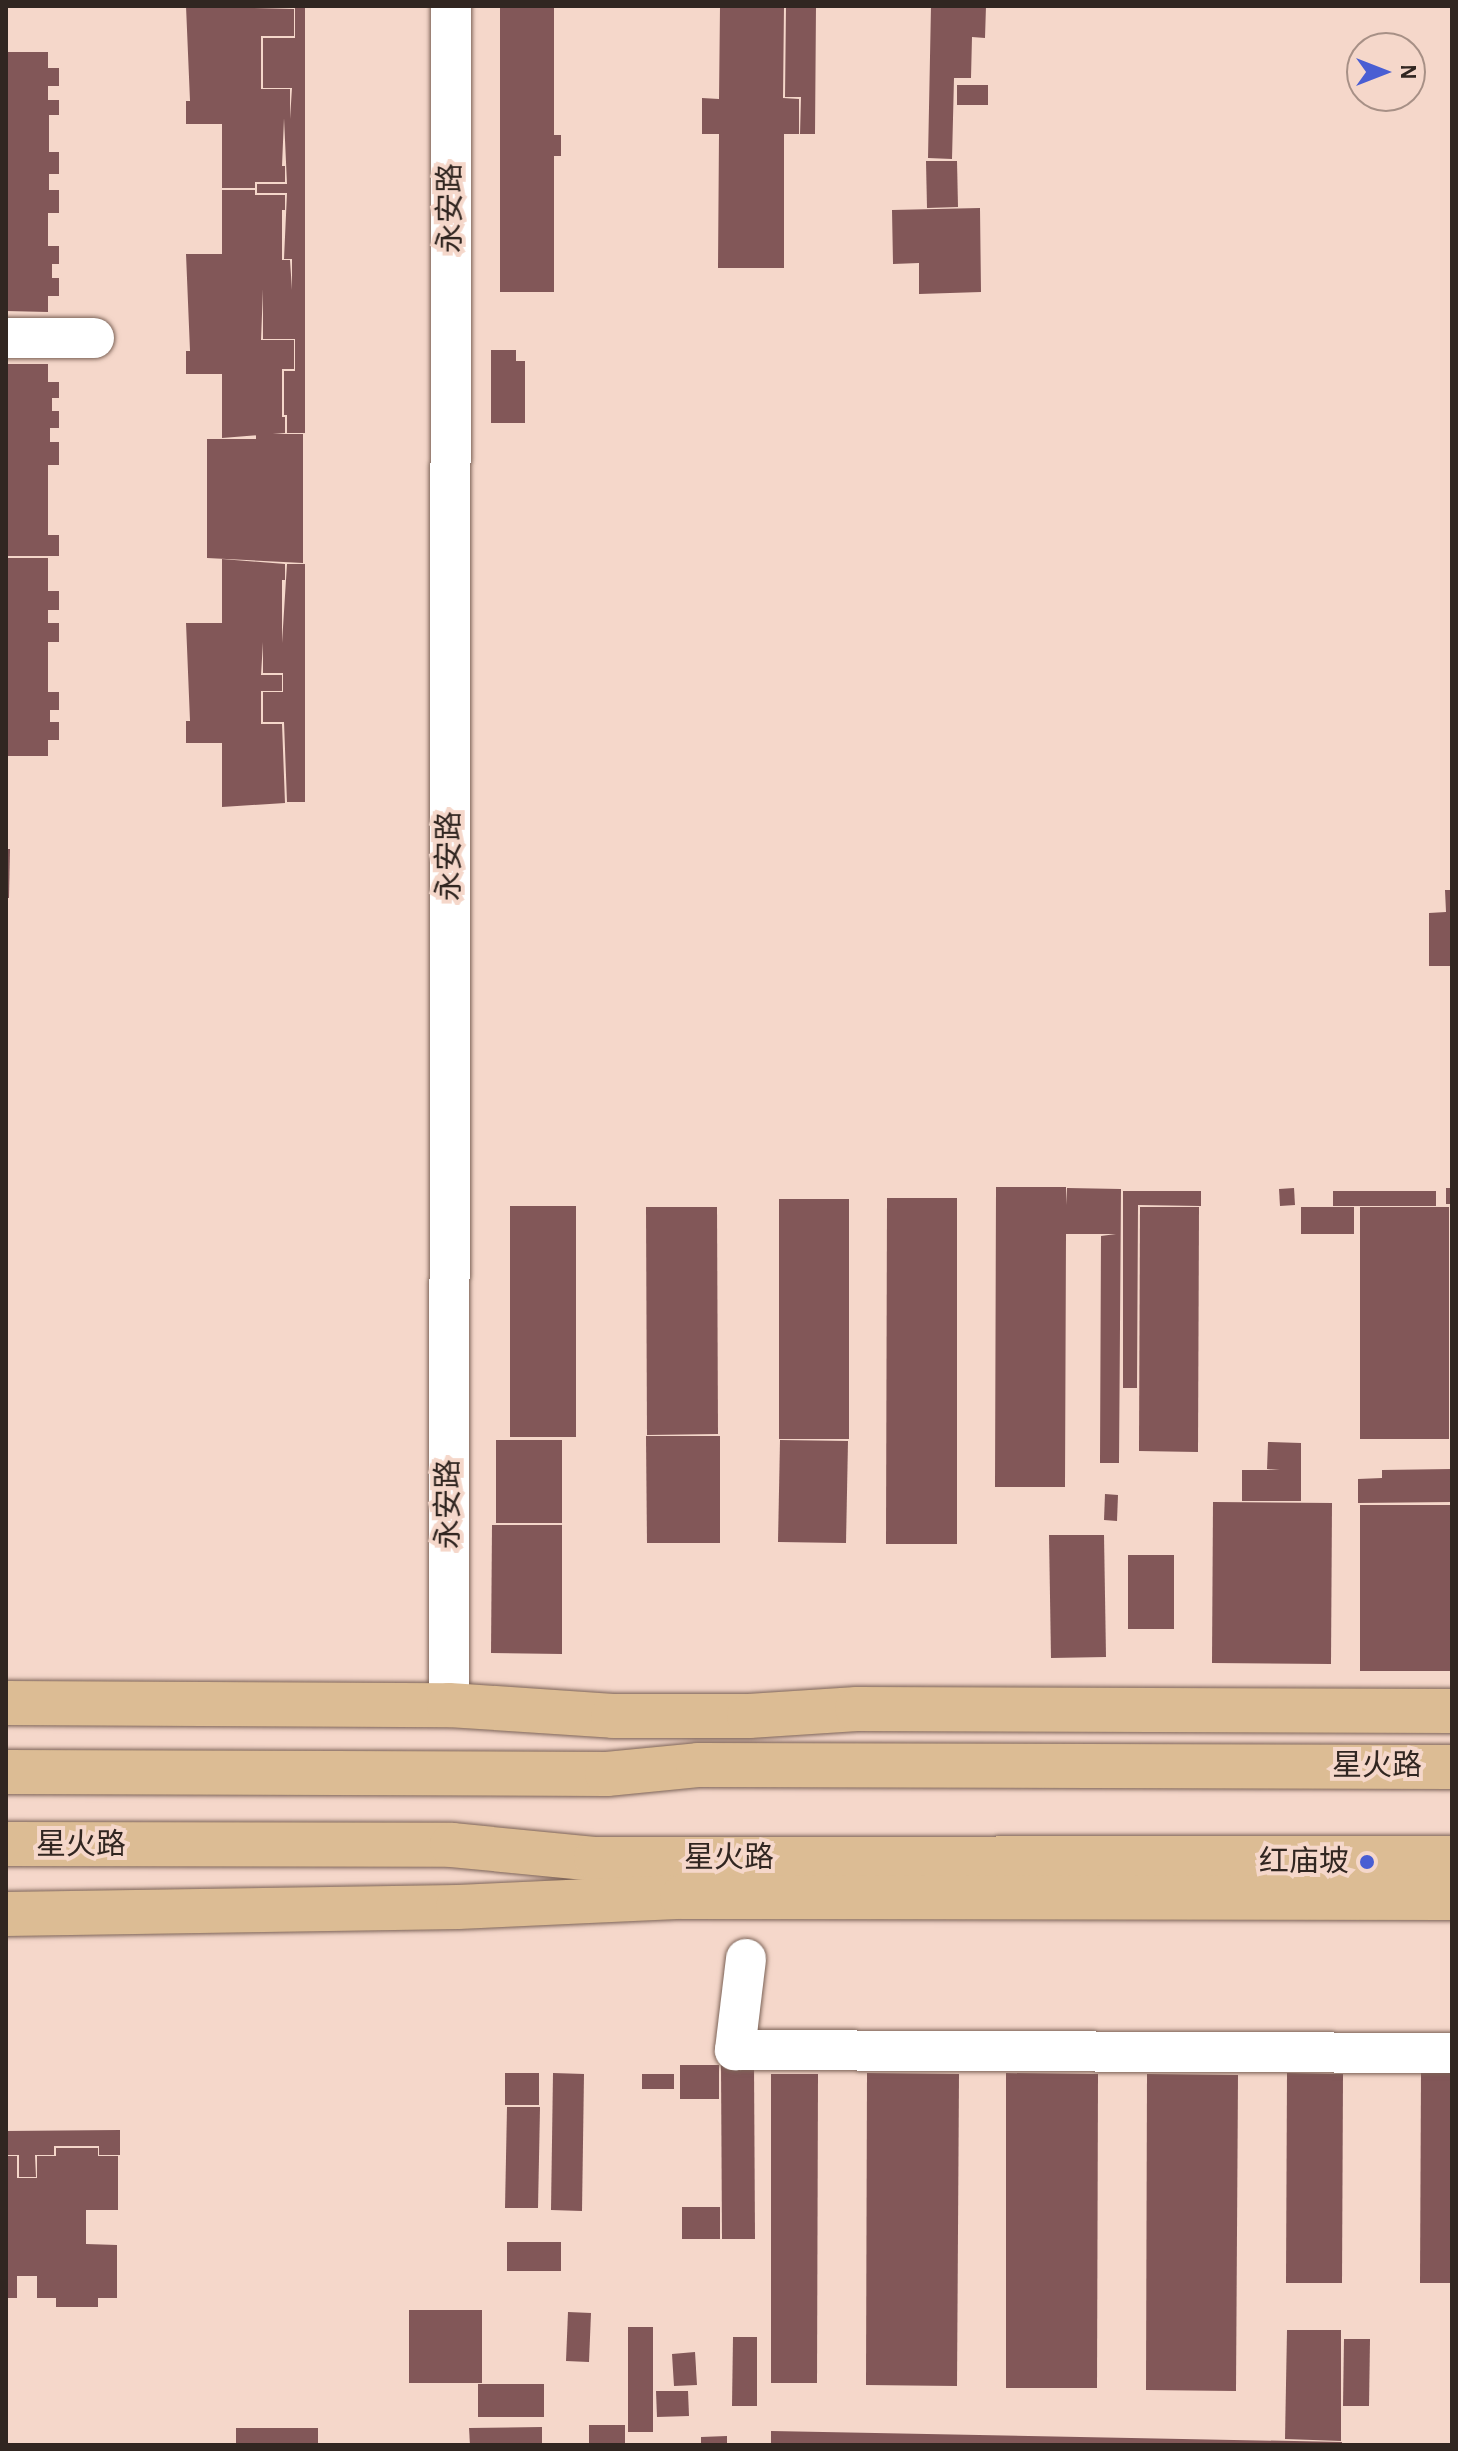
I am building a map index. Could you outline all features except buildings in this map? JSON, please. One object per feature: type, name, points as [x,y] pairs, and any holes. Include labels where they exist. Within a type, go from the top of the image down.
[{"type":"main road","points":[[6,1703],[449,1705],[613,1716],[749,1716],[857,1709],[1452,1711]]},
{"type":"main road","points":[[1167,1710],[1167,1766]]},
{"type":"main road","points":[[607,1774],[749,1716]]},
{"type":"main road","name":"星火路","points":[[6,1772],[607,1774],[698,1765],[1452,1767]]},
{"type":"main road","name":"星火路","points":[[6,1844],[452,1845],[596,1859],[1452,1858]]},
{"type":"main road","points":[[563,1900],[753,1857]]},
{"type":"main road","points":[[6,1914],[458,1907],[563,1900],[1452,1898]]},
{"type":"street","name":"永安路","points":[[449,1705],[451,6]]},
{"type":"street","points":[[6,338],[94,338]]},
{"type":"street","points":[[746,1959],[735,2050],[1452,2053]]},
{"type":"place","name":"红庙坡","points":[[1367,1862]]}]
